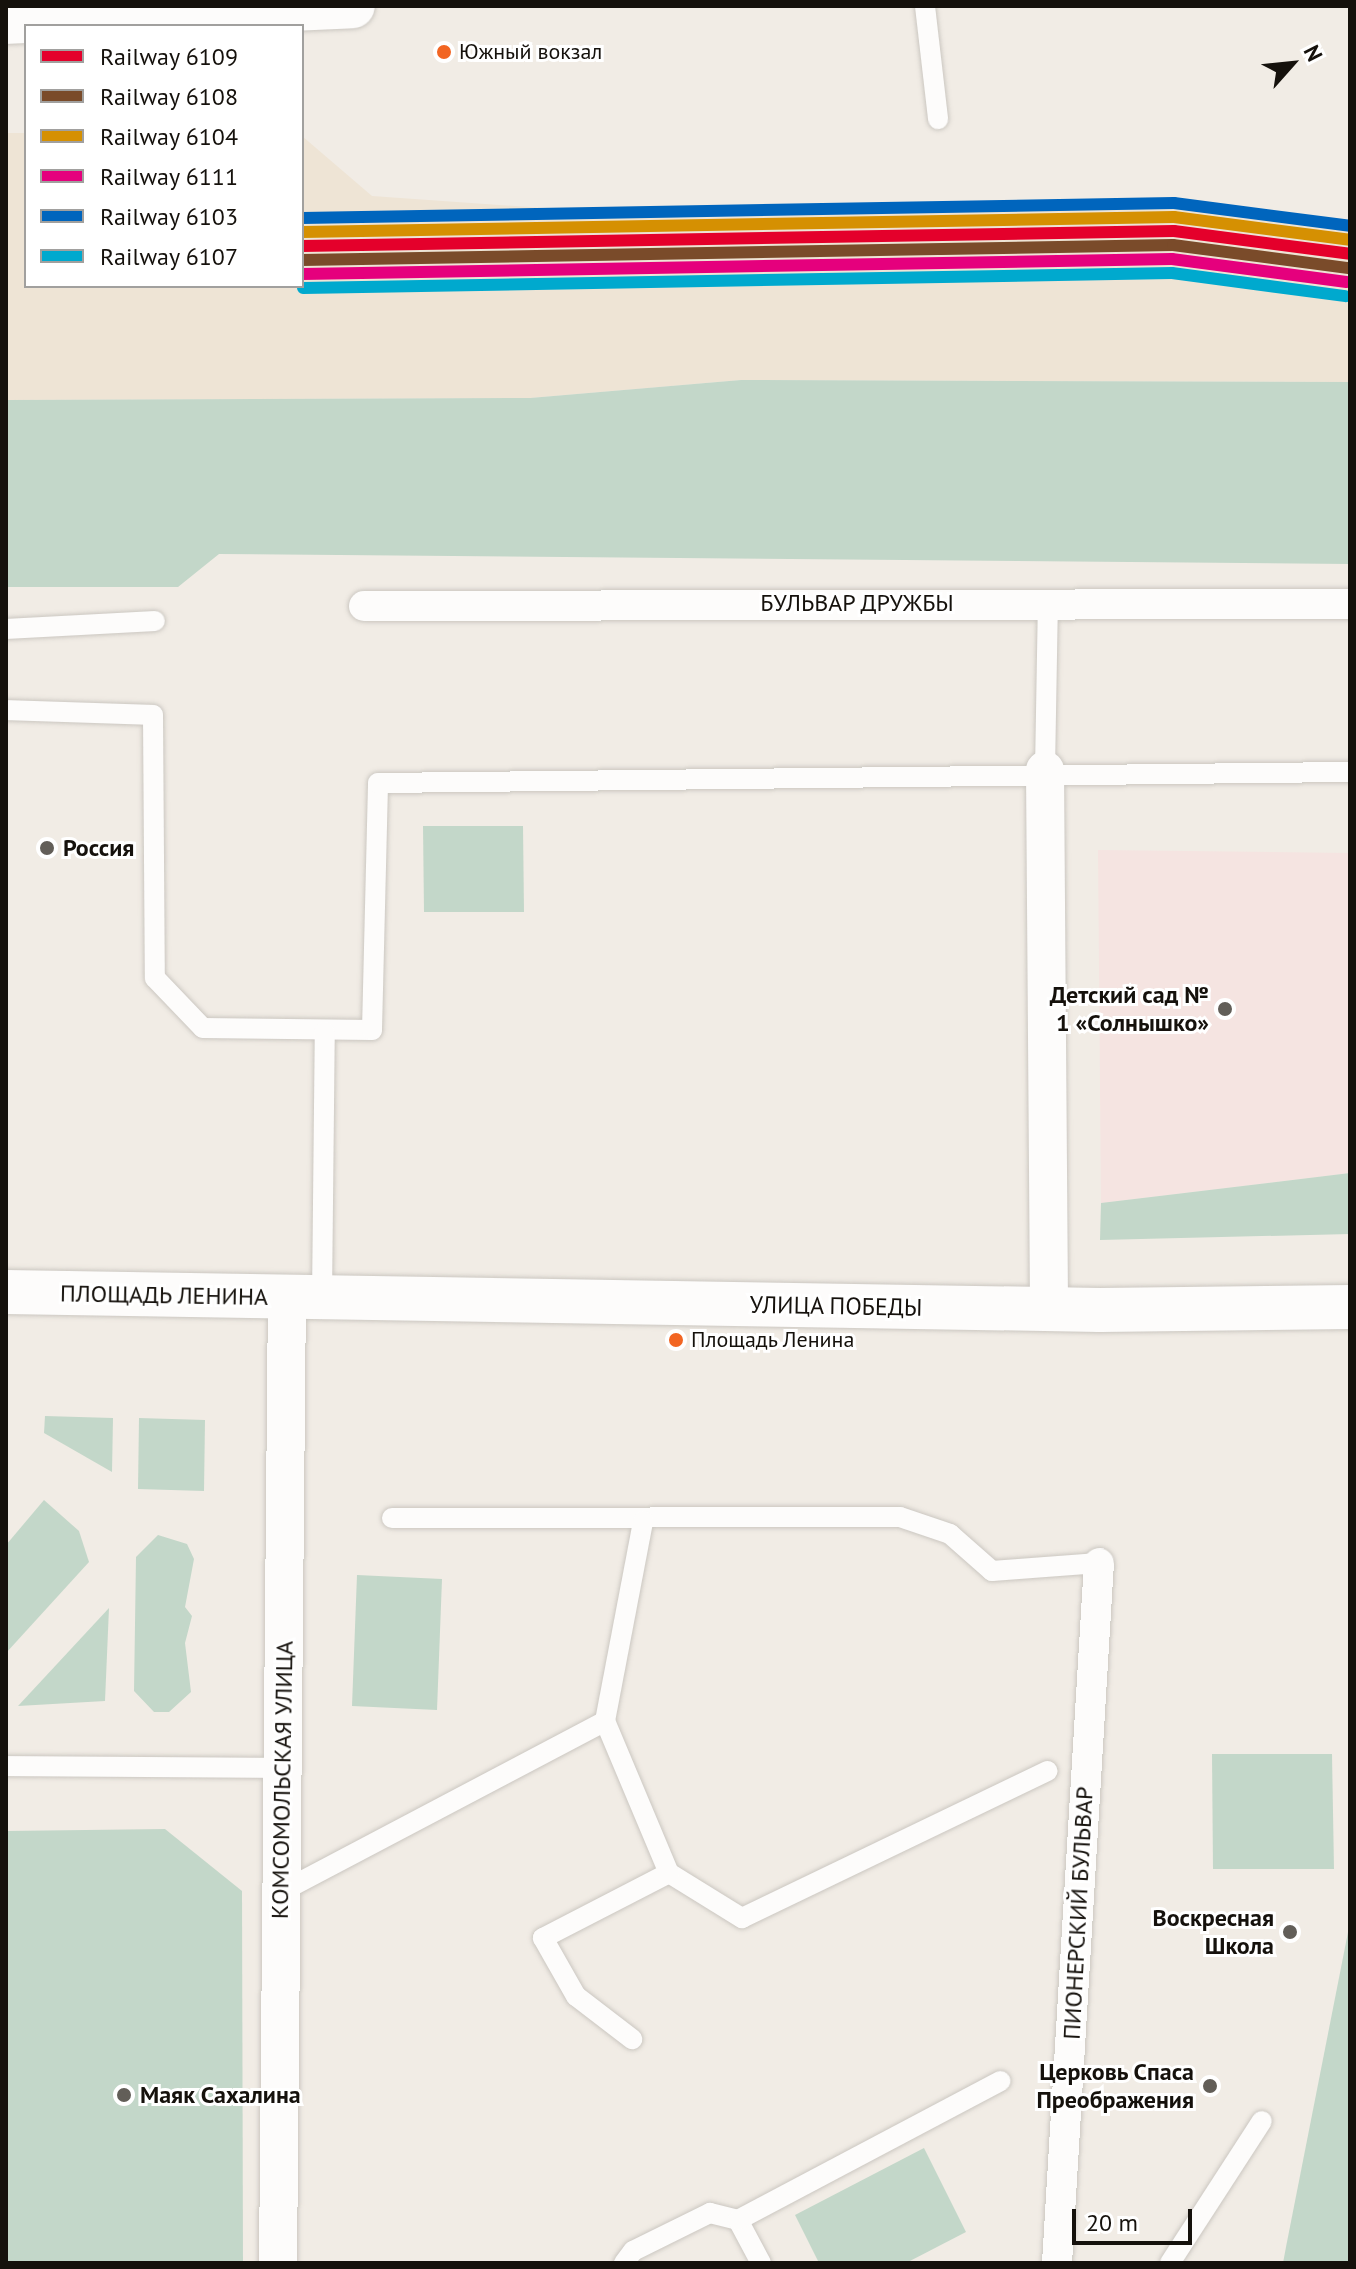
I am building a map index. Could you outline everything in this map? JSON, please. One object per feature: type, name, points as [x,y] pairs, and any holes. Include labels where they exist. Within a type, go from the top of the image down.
[{"type":"main road","points":[[6,22],[338,7]]},
{"type":"main road","name":"ПЛОЩАДЬ ЛЕНИНА","points":[[6,1292],[304,1298]]},
{"type":"main road","name":"УЛИЦА ПОБЕДЫ","points":[[304,1298],[1049,1309],[1350,1307]]},
{"type":"street","name":"БУЛЬВАР ДРУЖБЫ","points":[[364,606],[1048,601],[1350,604]]},
{"type":"street","points":[[1045,770],[1049,1309]]},
{"type":"street","name":"КОМСОМОЛЬСКАЯ УЛИЦА","points":[[278,2263],[283,1768],[304,1298]]},
{"type":"street","name":"ПИОНЕРСКИЙ БУЛЬВАР","points":[[1057,2263],[1099,1563]]},
{"type":"lane","points":[[925,6],[938,119]]},
{"type":"lane","points":[[1045,770],[1048,601]]},
{"type":"lane","points":[[6,629],[155,621]]},
{"type":"lane","points":[[6,710],[153,715],[155,978],[203,1028],[325,1032],[372,1030],[378,783],[1045,770],[1350,772]]},
{"type":"lane","points":[[304,1298],[325,1032]]},
{"type":"lane","points":[[392,1518],[643,1521],[900,1517],[950,1534],[992,1571],[1099,1563]]},
{"type":"lane","points":[[643,1521],[605,1721],[669,1873],[742,1918],[1047,1771]]},
{"type":"lane","points":[[281,1892],[605,1721]]},
{"type":"lane","points":[[6,1766],[283,1768]]},
{"type":"lane","points":[[632,2039],[576,1996],[543,1938],[669,1873]]},
{"type":"lane","points":[[624,2263],[633,2251],[710,2213],[738,2220],[1000,2081]]},
{"type":"lane","points":[[1170,2263],[1262,2121]]},
{"type":"lane","points":[[738,2220],[761,2263]]},
{"type":"shaded area","points":[[6,133],[24,133],[24,288],[304,288],[304,138],[372,196],[684,218],[1236,205],[1350,228],[1350,382],[741,380],[530,398],[6,400]]},
{"type":"shaded area","name":"Детский сад № 1 «Солнышко»","points":[[1098,850],[1350,853],[1350,1173],[1101,1203]]},
{"type":"green space","points":[[741,380],[1350,382],[1350,564],[219,554],[178,587],[6,587],[6,400],[530,398]]},
{"type":"green space","points":[[423,826],[523,826],[524,912],[424,912]]},
{"type":"green space","points":[[1350,1173],[1350,1234],[1100,1240],[1101,1203]]},
{"type":"green space","points":[[45,1416],[113,1418],[112,1472],[44,1433]]},
{"type":"green space","points":[[139,1418],[205,1420],[204,1491],[138,1489]]},
{"type":"green space","points":[[44,1500],[79,1531],[89,1562],[6,1653],[6,1545]]},
{"type":"green space","points":[[158,1535],[187,1544],[194,1559],[185,1607],[192,1616],[185,1643],[191,1692],[169,1712],[154,1712],[134,1691],[136,1557]]},
{"type":"green space","points":[[357,1575],[442,1579],[437,1710],[352,1706]]},
{"type":"green space","points":[[109,1608],[105,1701],[18,1706]]},
{"type":"green space","points":[[1212,1754],[1332,1754],[1334,1869],[1213,1869]]},
{"type":"green space","name":"Маяк Сахалина","points":[[165,1829],[242,1891],[243,2263],[6,2263],[6,1831]]},
{"type":"green space","points":[[1350,1922],[1350,2263],[1283,2263],[1286,2247]]},
{"type":"green space","points":[[924,2148],[966,2232],[906,2263],[819,2263],[795,2215]]},
{"type":"rail line","name":"6103","points":[[304,218],[1174,203],[1350,226]]},
{"type":"rail line","name":"6104","points":[[304,232],[1174,217],[1350,240]]},
{"type":"rail line","name":"6109","points":[[304,246],[1174,231],[1350,254]]},
{"type":"rail line","name":"6108","points":[[304,260],[1173,245],[1348,268]]},
{"type":"rail line","name":"6111","points":[[304,274],[1172,259],[1346,282]]},
{"type":"rail line","name":"6107","points":[[304,288],[1172,273],[1345,296]]},
{"type":"place","name":"Южный вокзал","points":[[444,52]]},
{"type":"place","name":"Россия","points":[[47,848]]},
{"type":"place","name":"Детский сад № 1 «Солнышко»","points":[[1225,1009]]},
{"type":"place","name":"Площадь Ленина","points":[[676,1340]]},
{"type":"place","name":"Воскресная Школа","points":[[1290,1932]]},
{"type":"place","name":"Церковь Спаса Преображения","points":[[1210,2086]]},
{"type":"place","name":"Маяк Сахалина","points":[[124,2095]]}]
